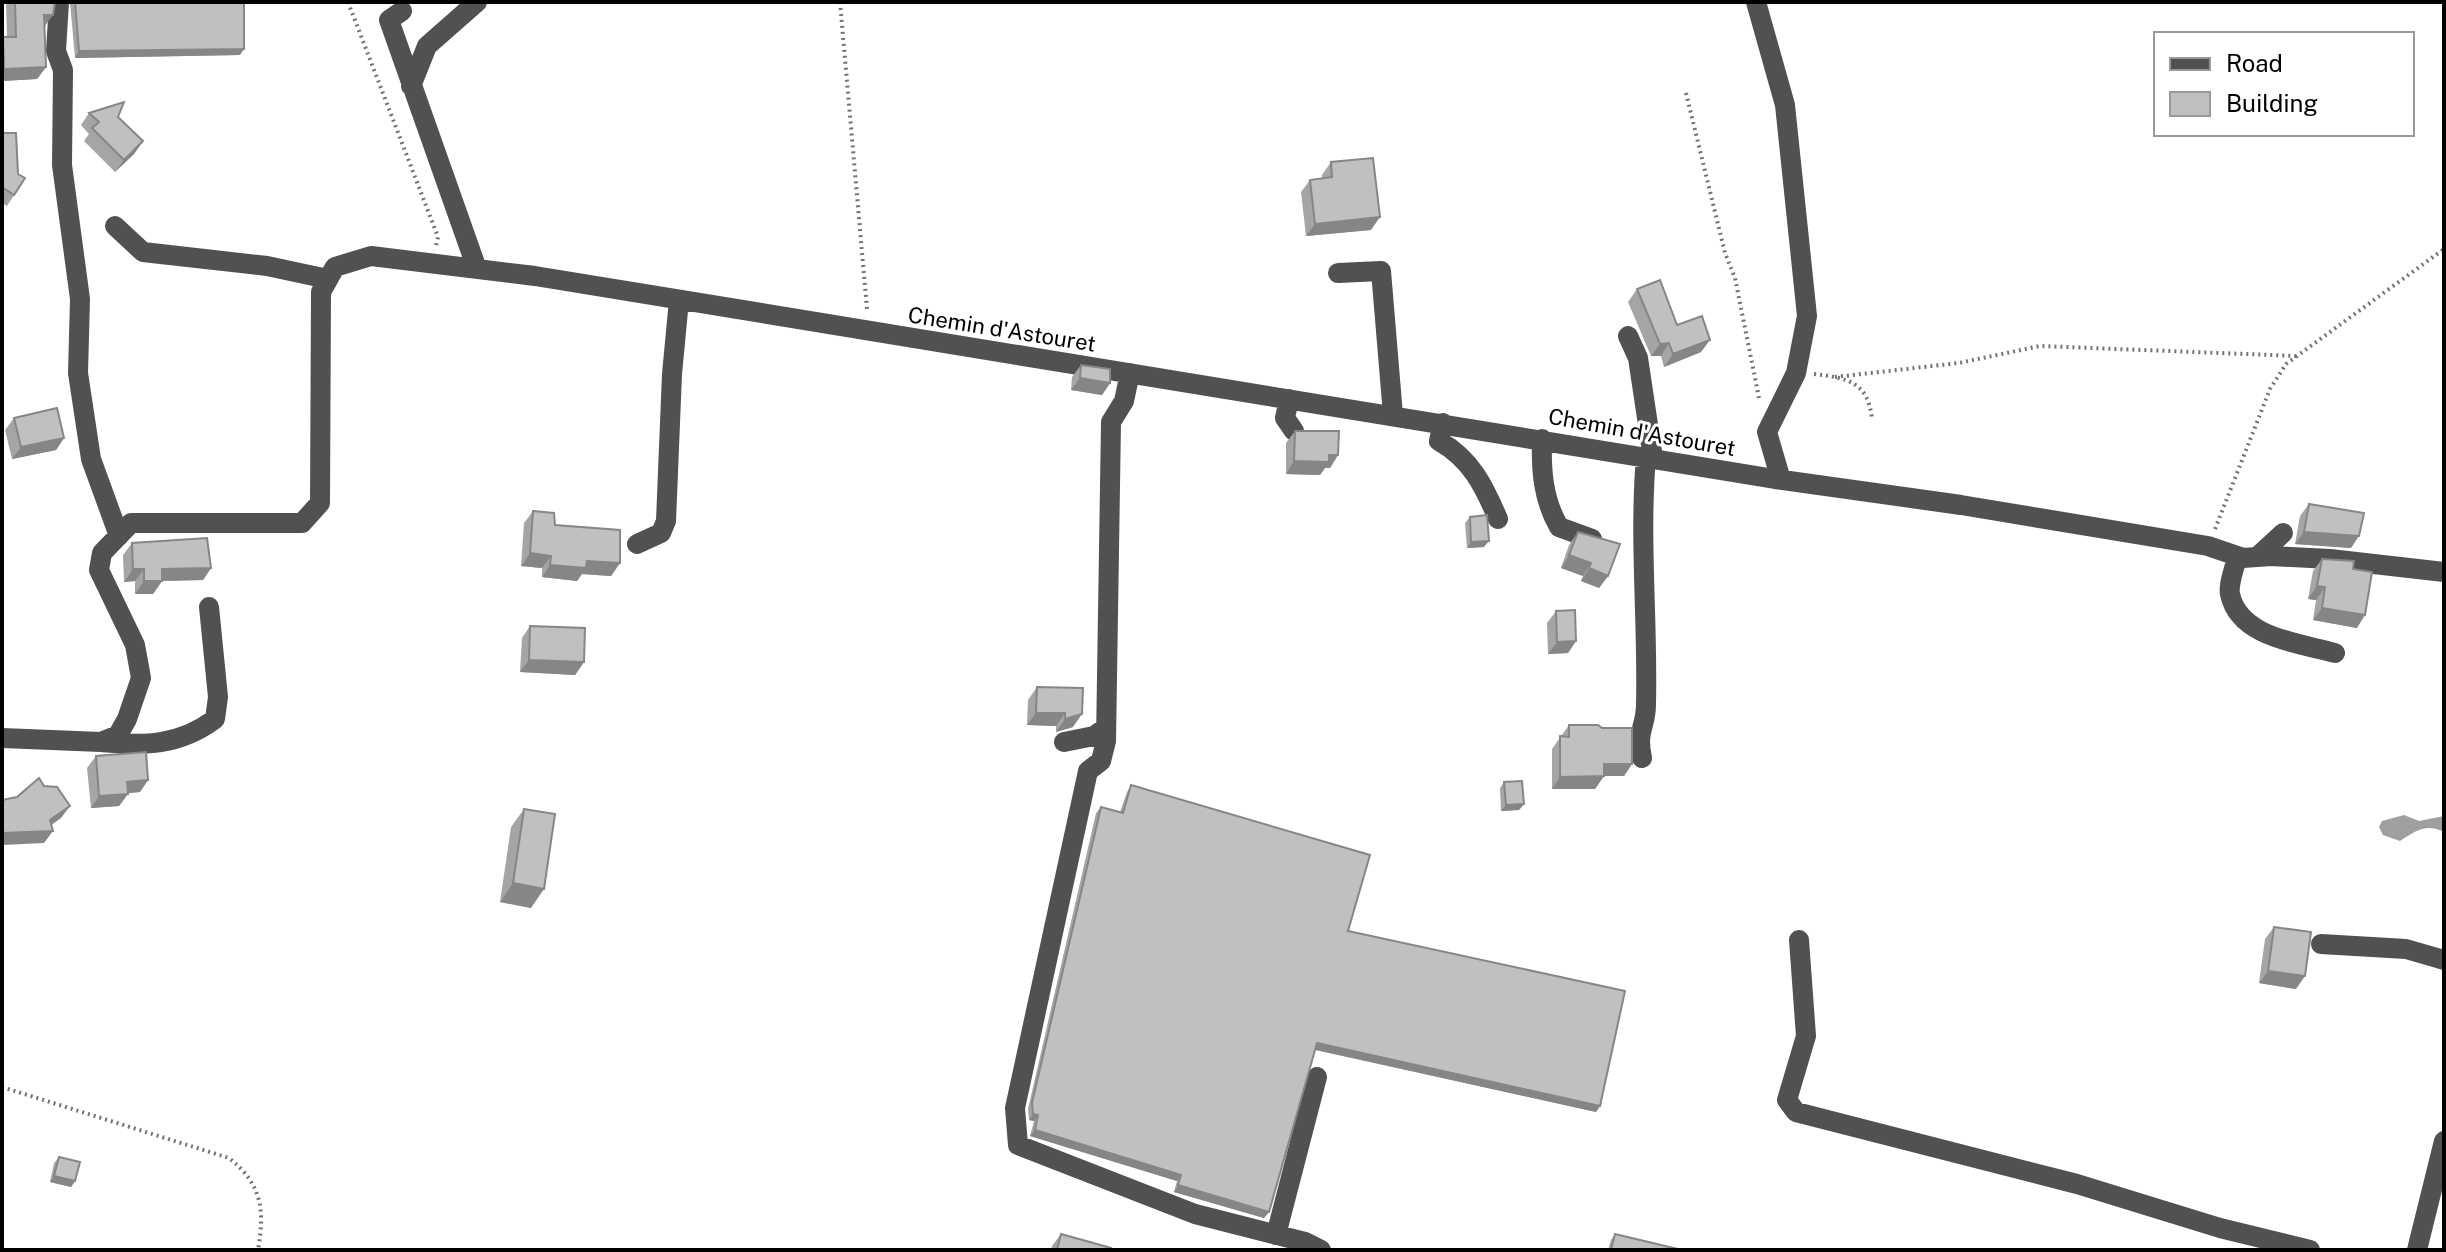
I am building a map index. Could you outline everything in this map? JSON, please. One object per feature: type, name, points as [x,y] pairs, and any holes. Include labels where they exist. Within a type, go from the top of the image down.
[{"type":"street","points":[[59,2],[56,51],[63,70],[62,165],[70,235],[79,274],[78,373],[91,459],[119,536]]},
{"type":"street","points":[[411,86],[427,46],[477,2]]},
{"type":"street","points":[[1756,2],[1785,105],[1791,190],[1806,290],[1804,340],[1796,373],[1767,432],[1781,480]]},
{"type":"street","points":[[402,11],[389,20],[477,269]]},
{"type":"street","points":[[101,742],[118,735],[141,678],[135,645],[99,570],[102,553],[131,523],[302,523],[320,503],[321,292],[328,279],[267,266],[143,252],[115,226]]},
{"type":"street","name":"Chemin d'Astouret","points":[[328,279],[335,267],[371,256],[477,269],[1781,480],[1961,505],[2208,546],[2247,557],[2330,559],[2444,572]]},
{"type":"street","points":[[1338,273],[1381,271],[1393,415]]},
{"type":"street","points":[[637,544],[661,533],[666,521],[672,374],[679,300]]},
{"type":"street","points":[[1628,336],[1638,358],[1650,457],[1642,496],[1646,709],[1637,736],[1642,758]]},
{"type":"street","points":[[1130,373],[1124,401],[1111,422],[1106,741],[1101,761],[1088,771],[1059,897],[1015,1108],[1018,1145],[1195,1214],[1321,1250]]},
{"type":"street","points":[[1289,399],[1285,418],[1294,431]]},
{"type":"street","points":[[1443,423],[1439,441],[1459,452],[1483,483],[1498,519]]},
{"type":"street","points":[[1542,439],[1541,466],[1550,510],[1559,527],[1592,539]]},
{"type":"street","points":[[2283,533],[2247,557],[2230,593],[2242,620],[2265,633],[2335,653]]},
{"type":"street","points":[[2,738],[136,745],[171,742],[196,733],[215,719],[218,697],[209,607]]},
{"type":"street","points":[[1064,742],[1094,736],[1105,728]]},
{"type":"street","points":[[1799,940],[1806,1036],[1787,1100],[1796,1112],[2077,1184],[2220,1228],[2310,1250]]},
{"type":"street","points":[[2321,944],[2406,949],[2444,960]]},
{"type":"street","points":[[1276,1235],[1317,1077]]},
{"type":"street","points":[[2417,1250],[2444,1141]]},
{"type":"path","points":[[348,2],[438,237],[430,263]]},
{"type":"path","points":[[840,2],[869,332]]},
{"type":"path","points":[[1686,93],[1725,253],[1735,278],[1767,432]]},
{"type":"path","points":[[2208,546],[2270,389],[2286,364],[2444,249]]},
{"type":"path","points":[[1796,373],[1835,377],[1959,363],[2040,346],[2297,356]]},
{"type":"path","points":[[1835,377],[1861,388],[1869,399],[1872,419]]},
{"type":"path","points":[[2,1087],[229,1158],[254,1180],[260,1203],[258,1250]]},
{"type":"shaded area","points":[[2404,815],[2419,821],[2444,816],[2444,832],[2426,828],[2400,841],[2383,835],[2379,827],[2382,821]]},
{"type":"building","points":[[15,2],[55,2],[53,15],[44,15],[46,67],[4,69],[3,37],[16,37]]},
{"type":"building","points":[[75,2],[244,2],[244,49],[79,51]]},
{"type":"building","points":[[124,102],[118,117],[143,141],[124,160],[92,128],[99,122],[89,113]]},
{"type":"building","points":[[2,133],[16,133],[18,174],[25,178],[14,195],[2,187]]},
{"type":"building","points":[[1373,158],[1380,217],[1315,224],[1310,180],[1332,177],[1331,162]]},
{"type":"building","points":[[1660,280],[1677,325],[1702,316],[1710,340],[1673,354],[1669,343],[1660,344],[1637,289]]},
{"type":"building","points":[[1081,365],[1110,369],[1110,383],[1080,378]]},
{"type":"building","points":[[57,408],[64,438],[21,447],[14,418]]},
{"type":"building","points":[[1295,431],[1339,431],[1338,455],[1329,455],[1329,462],[1294,461]]},
{"type":"building","points":[[2309,504],[2364,513],[2359,536],[2304,532]]},
{"type":"building","points":[[533,511],[554,513],[555,525],[620,530],[620,563],[587,561],[586,568],[550,565],[551,556],[530,553]]},
{"type":"building","points":[[1487,515],[1489,541],[1471,542],[1470,517]]},
{"type":"building","points":[[1578,532],[1620,544],[1608,576],[1589,568],[1591,563],[1569,555]]},
{"type":"building","points":[[207,538],[211,568],[162,569],[162,581],[144,581],[144,569],[133,569],[132,543]]},
{"type":"building","points":[[2322,559],[2354,561],[2353,569],[2372,572],[2365,615],[2322,608],[2325,587],[2317,586]]},
{"type":"building","points":[[1575,610],[1576,641],[1557,642],[1556,611]]},
{"type":"building","points":[[530,626],[585,628],[584,662],[529,660]]},
{"type":"building","points":[[1037,687],[1083,688],[1082,714],[1065,719],[1065,713],[1036,713]]},
{"type":"building","points":[[1569,725],[1632,728],[1632,764],[1604,764],[1604,776],[1560,777],[1560,736],[1569,737]]},
{"type":"building","points":[[146,752],[148,780],[127,782],[128,794],[99,796],[96,756]]},
{"type":"building","points":[[39,778],[44,786],[57,787],[70,806],[50,820],[53,831],[2,833],[2,800],[17,797]]},
{"type":"building","points":[[1522,781],[1524,804],[1506,805],[1504,782]]},
{"type":"building","points":[[1131,785],[1370,855],[1348,931],[1625,991],[1600,1106],[1317,1043],[1269,1212],[1178,1185],[1181,1175],[1035,1130],[1038,1115],[1033,1114],[1032,1103],[1101,807],[1123,813]]},
{"type":"building","points":[[524,809],[555,814],[544,889],[513,883]]},
{"type":"building","points":[[2274,927],[2311,932],[2305,976],[2268,971]]},
{"type":"building","points":[[59,1157],[80,1162],[75,1181],[54,1176]]},
{"type":"building","points":[[1061,1234],[1111,1248],[1057,1250]]},
{"type":"building","points":[[1615,1234],[1682,1250],[1611,1250]]}]
